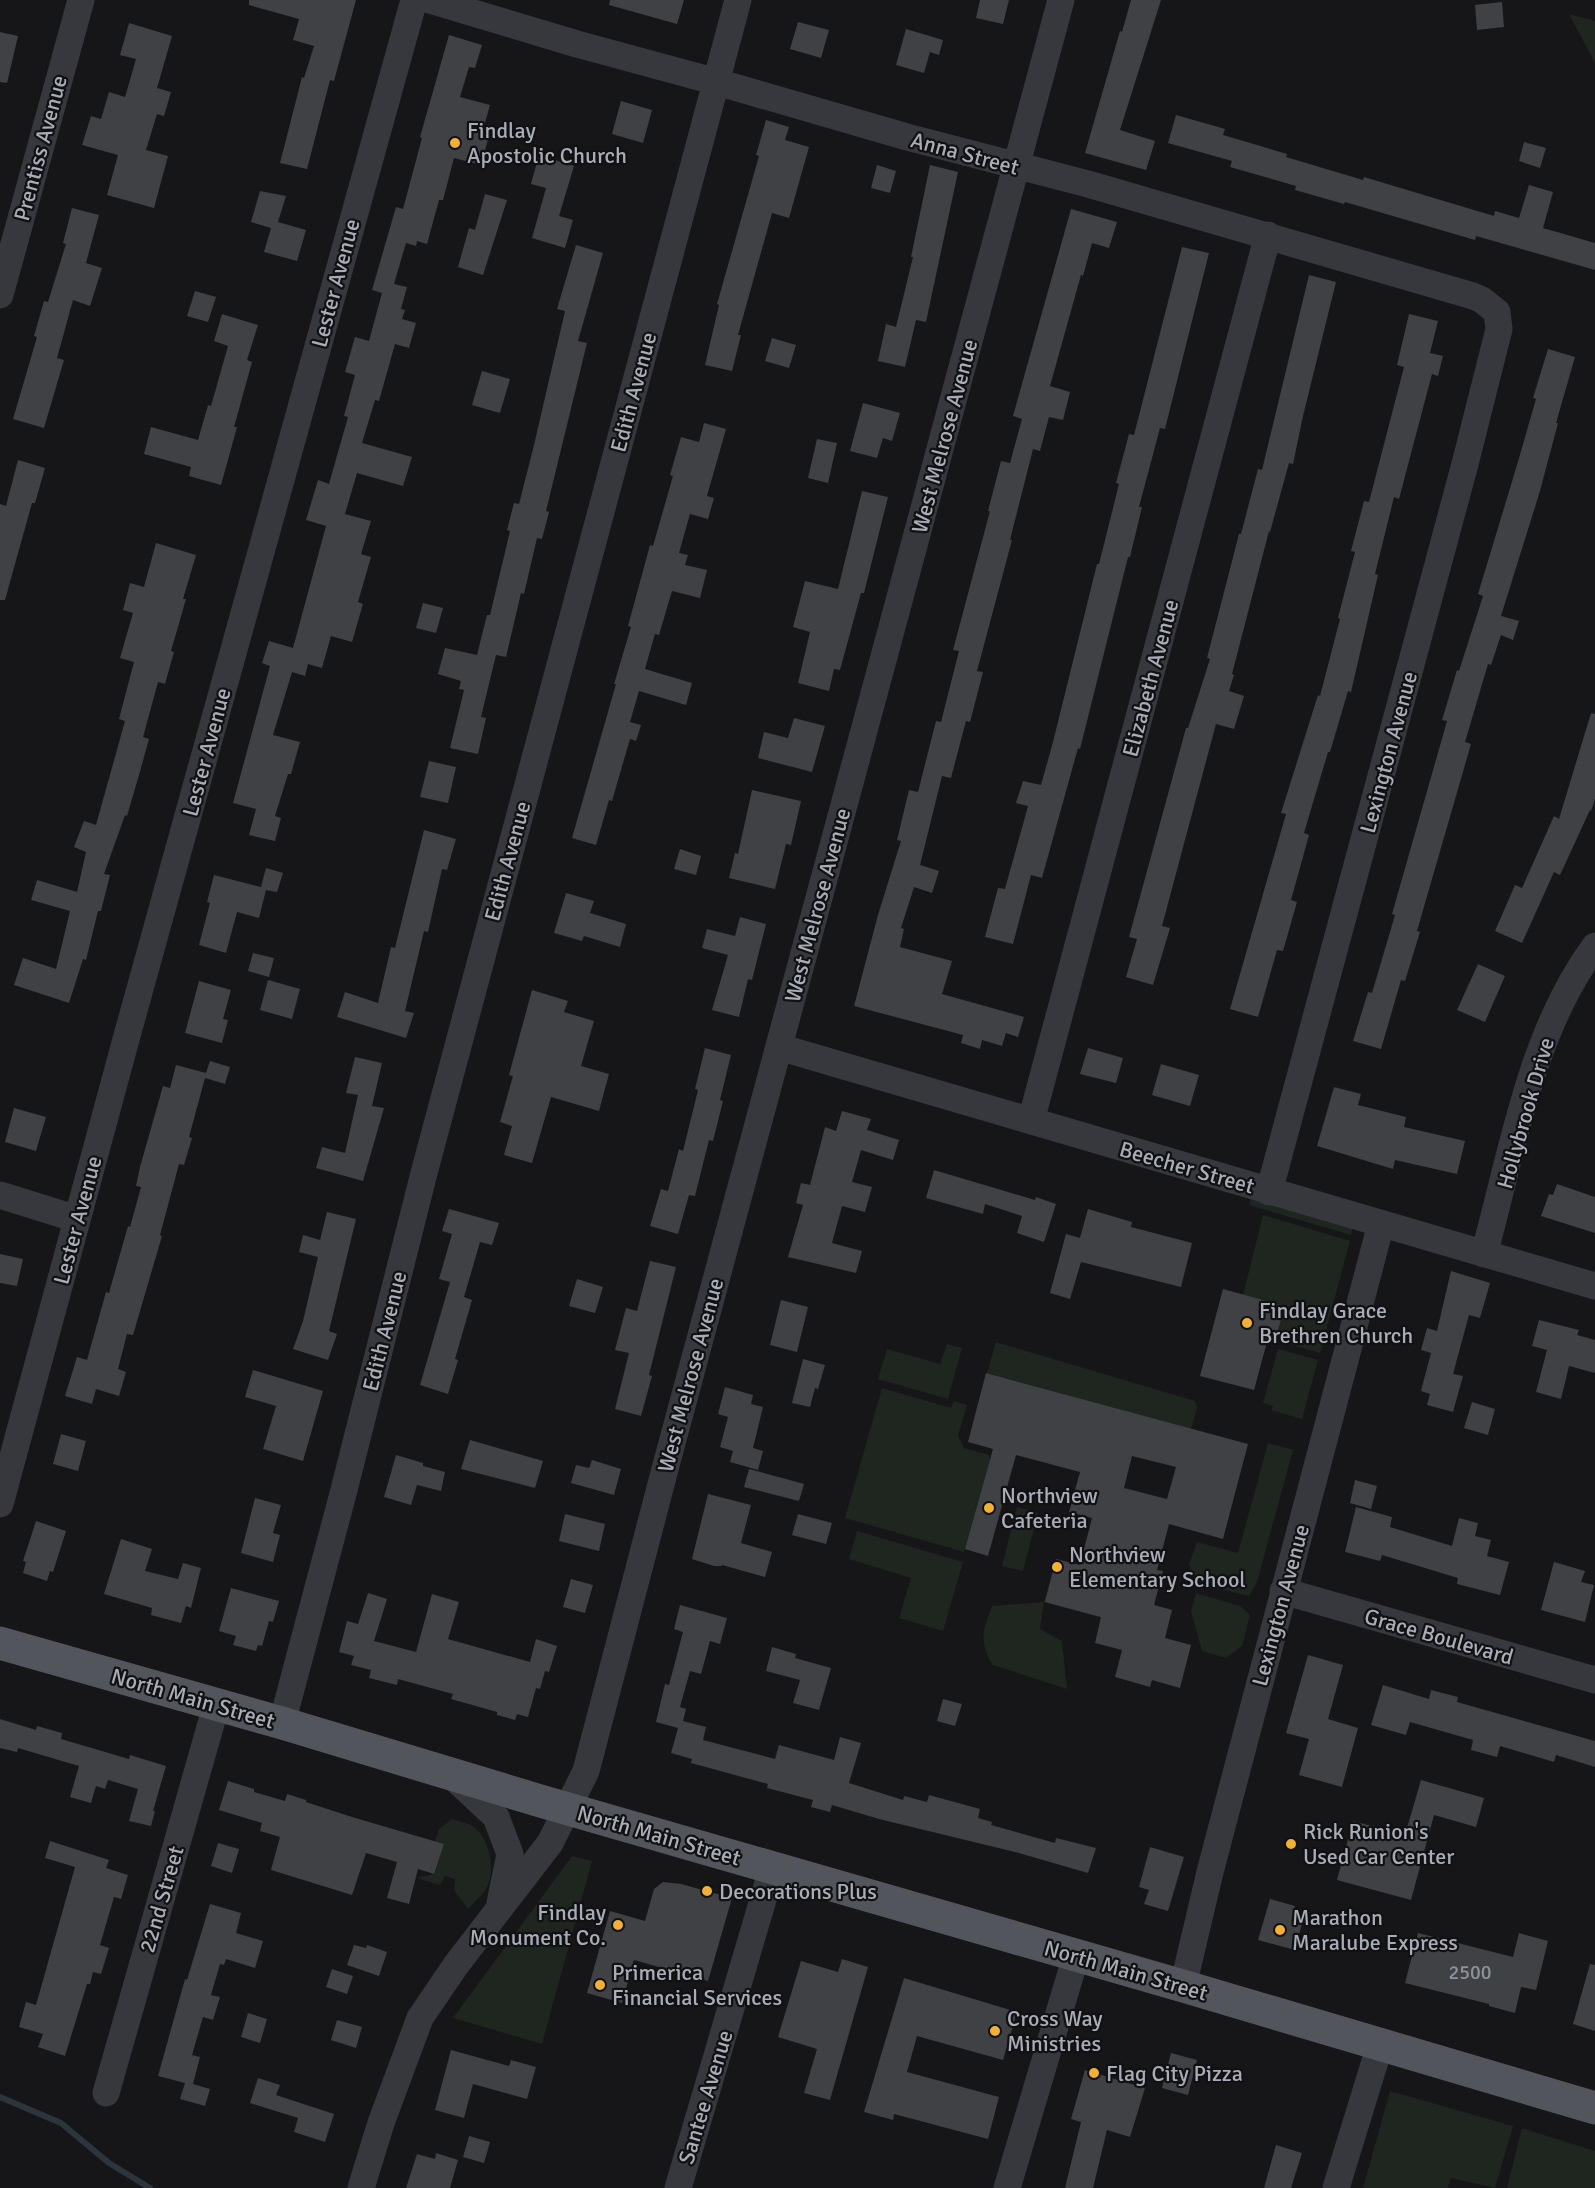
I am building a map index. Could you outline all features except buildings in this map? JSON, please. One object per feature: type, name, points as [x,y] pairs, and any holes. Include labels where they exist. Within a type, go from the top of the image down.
[{"type":"main road","name":"North Main Street","points":[[0,1642],[1595,2108]]},
{"type":"street","name":"Prentiss Avenue","points":[[0,295],[81,0]]},
{"type":"street","name":"Lester Avenue","points":[[0,1504],[414,0]]},
{"type":"street","name":"Anna Street","points":[[430,0],[907,137],[1088,184],[1268,235],[1473,296],[1497,312]]},
{"type":"street","name":"Edith Avenue","points":[[282,1723],[344,1490],[427,1161],[738,0]]},
{"type":"street","name":"West Melrose Avenue","points":[[361,2188],[381,2122],[420,2018],[456,1965],[550,1844],[586,1771],[1061,0]]},
{"type":"street","name":"Elizabeth Avenue","points":[[1031,1121],[1268,235]]},
{"type":"street","name":"Lexington Avenue","points":[[1269,1192],[1465,464],[1499,330],[1497,312]]},
{"type":"street","name":"Hollybrook Drive","points":[[1484,1254],[1541,1048],[1574,978],[1595,946]]},
{"type":"street","name":"Beecher Street","points":[[779,1047],[1595,1286]]},
{"type":"street","points":[[0,1196],[77,1219]]},
{"type":"street","name":"Lexington Avenue","points":[[1183,1986],[1190,1948],[1381,1224]]},
{"type":"street","name":"Grace Boulevard","points":[[1283,1591],[1595,1680]]},
{"type":"street","name":"22nd Street","points":[[106,2093],[216,1706]]},
{"type":"street","points":[[451,1774],[496,1817],[510,1854],[498,1912]]},
{"type":"street","name":"Santee Avenue","points":[[678,2188],[772,1869]]},
{"type":"street","points":[[1007,2188],[1076,1956]]},
{"type":"street","points":[[1336,2188],[1380,2045]]},
{"type":"shaded area","points":[[1569,14],[1595,21],[1595,63]]},
{"type":"shaded area","points":[[1251,1197],[1353,1228],[1351,1235],[1249,1205]]},
{"type":"shaded area","points":[[1263,1215],[1350,1241],[1320,1353],[1275,1340],[1285,1306],[1243,1295]]},
{"type":"shaded area","points":[[996,1342],[1195,1401],[1197,1408],[1191,1429],[987,1373]]},
{"type":"shaded area","points":[[947,1344],[962,1348],[948,1399],[878,1379],[887,1349],[940,1364]]},
{"type":"shaded area","points":[[1278,1349],[1318,1360],[1302,1419],[1271,1410],[1273,1406],[1263,1403]]},
{"type":"shaded area","points":[[882,1388],[951,1408],[954,1401],[967,1405],[958,1436],[964,1448],[989,1455],[990,1461],[964,1552],[845,1518]]},
{"type":"shaded area","points":[[1268,1443],[1293,1450],[1257,1582],[1249,1596],[1195,1583],[1189,1565],[1197,1542],[1238,1553]]},
{"type":"shaded area","points":[[1017,1507],[1038,1513],[1023,1571],[1002,1566]]},
{"type":"shaded area","points":[[857,1531],[963,1562],[943,1631],[899,1618],[911,1578],[849,1559]]},
{"type":"shaded area","points":[[1086,1542],[1110,1620],[1044,1602],[1056,1559],[1079,1565]]},
{"type":"shaded area","points":[[1196,1593],[1240,1606],[1250,1615],[1242,1646],[1226,1658],[1202,1651],[1191,1611]]},
{"type":"shaded area","points":[[1044,1602],[1040,1629],[1062,1641],[1067,1689],[993,1665],[985,1649],[984,1629],[992,1606]]},
{"type":"shaded area","points":[[452,1819],[466,1823],[480,1832],[490,1855],[490,1880],[481,1896],[468,1909],[454,1890],[455,1879],[445,1876],[440,1885],[416,1878],[434,1874],[444,1844],[435,1841],[439,1829]]},
{"type":"shaded area","points":[[572,1856],[592,1861],[542,2044],[453,2018]]},
{"type":"shaded area","points":[[1390,2091],[1513,2126],[1495,2188],[1451,2178],[1448,2188],[1363,2188]]},
{"type":"shaded area","points":[[1522,2128],[1595,2151],[1595,2188],[1507,2188]]},
{"type":"waterway","points":[[0,2097],[61,2123],[109,2163],[150,2188]]},
{"type":"place","name":"Findlay Apostolic Church","points":[[455,143]]},
{"type":"place","name":"Findlay Grace Brethren Church","points":[[1247,1323]]},
{"type":"place","name":"Northview Cafeteria","points":[[989,1508]]},
{"type":"place","name":"Northview Elementary School","points":[[1057,1567]]},
{"type":"place","name":"Rick Runion's Used Car Center","points":[[1291,1844]]},
{"type":"place","name":"Decorations Plus","points":[[707,1891]]},
{"type":"place","name":"Findlay Monument Co.","points":[[618,1925]]},
{"type":"place","name":"Marathon Maralube Express","points":[[1280,1930]]},
{"type":"place","name":"Primerica Financial Services","points":[[600,1985]]},
{"type":"place","name":"Cross Way Ministries","points":[[995,2031]]},
{"type":"place","name":"Flag City Pizza","points":[[1094,2073]]}]
